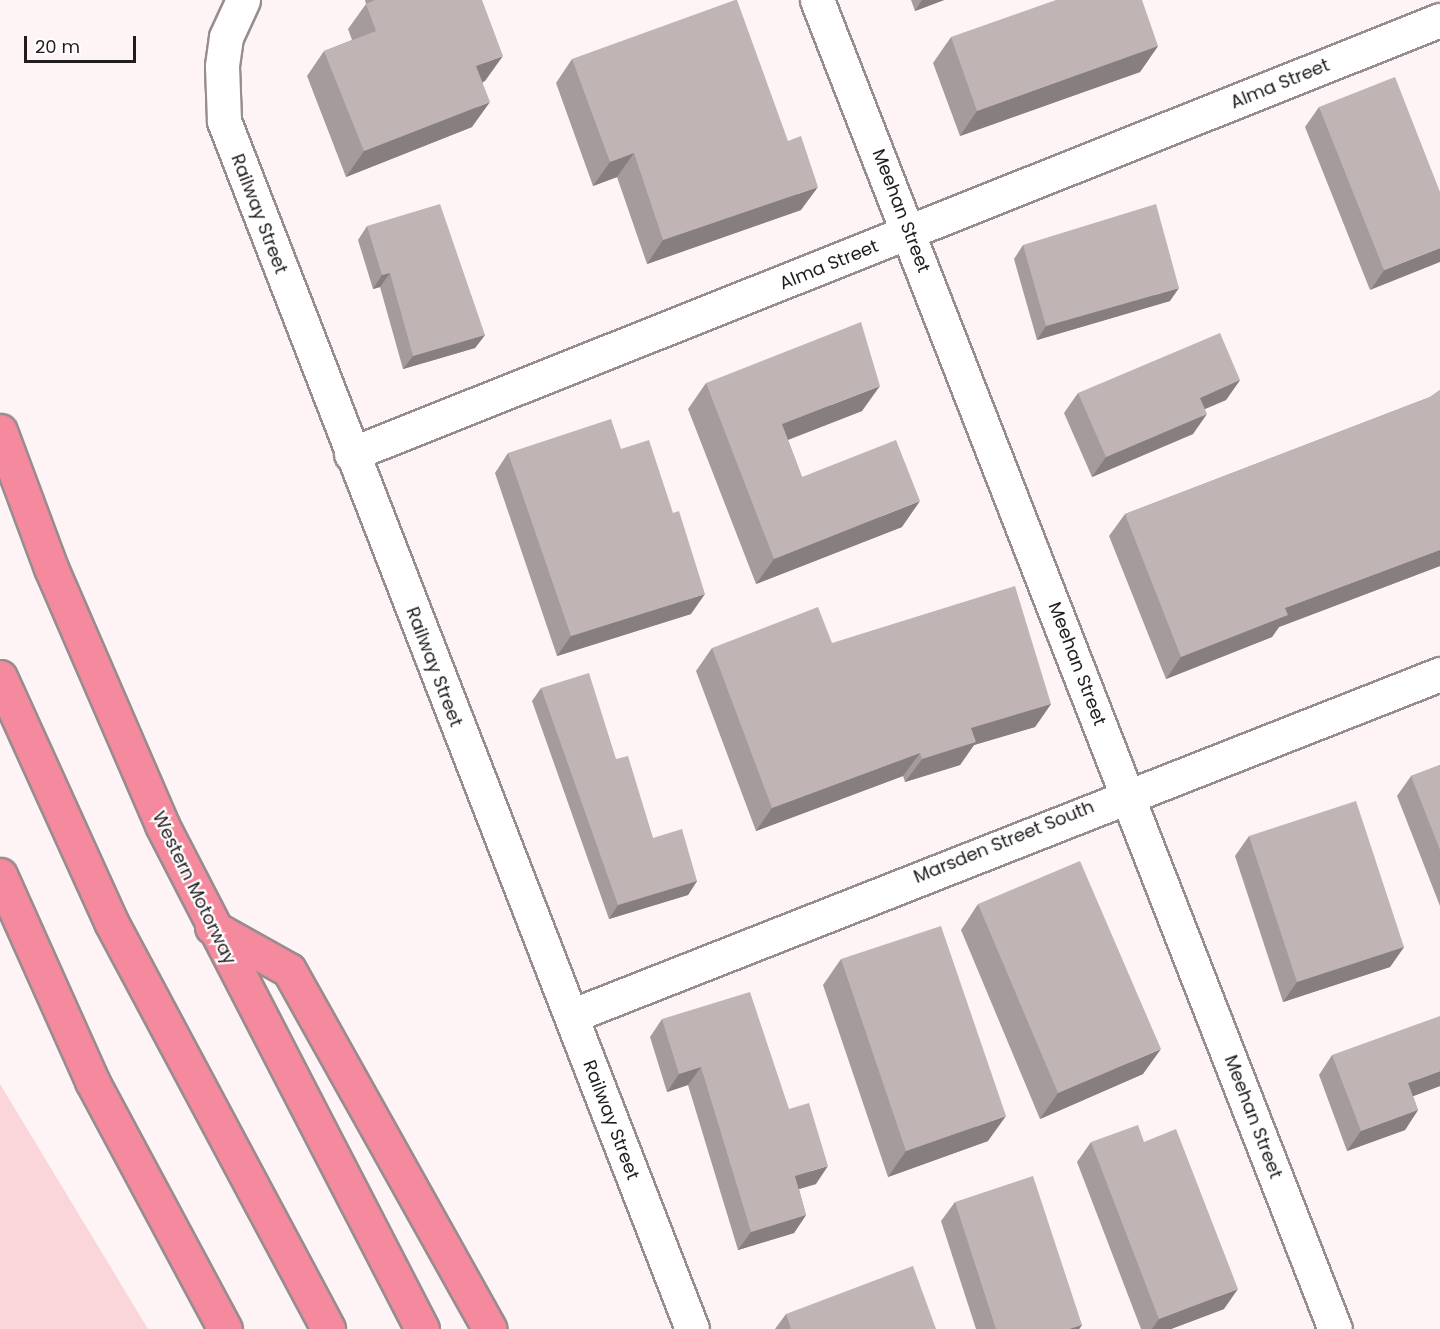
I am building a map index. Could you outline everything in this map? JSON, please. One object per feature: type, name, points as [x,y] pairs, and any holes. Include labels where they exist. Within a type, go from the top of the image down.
[{"type":"highway","name":"Western Motorway","points":[[0,431],[95,675],[212,927],[422,1329]]},
{"type":"highway","points":[[0,677],[111,922],[328,1329]]},
{"type":"highway","points":[[0,875],[92,1081],[225,1329]]},
{"type":"highway","points":[[212,927],[289,970],[490,1329]]},
{"type":"street","name":"Railway Street","points":[[243,0],[226,37],[220,92],[224,121],[351,454],[692,1329]]},
{"type":"street","name":"Meehan Street","points":[[817,0],[910,233],[1335,1329]]},
{"type":"street","name":"Alma Street","points":[[351,454],[1440,20]]},
{"type":"street","name":"Marsden Street South","points":[[571,1016],[1127,794],[1440,674]]},
{"type":"shaded area","points":[[0,1084],[148,1329],[0,1329]]},
{"type":"building","points":[[375,0],[482,0],[503,56],[476,66],[490,102],[364,151],[324,51],[376,31],[366,4]]},
{"type":"building","points":[[737,0],[788,141],[801,136],[818,187],[663,240],[634,153],[610,162],[572,59]]},
{"type":"building","points":[[1056,0],[1142,0],[1158,46],[977,111],[951,37]]},
{"type":"building","points":[[1395,77],[1440,192],[1440,248],[1384,270],[1319,107]]},
{"type":"building","points":[[440,204],[485,335],[413,356],[390,273],[382,275],[367,226]]},
{"type":"building","points":[[1156,204],[1179,288],[1046,326],[1023,245]]},
{"type":"building","points":[[861,322],[880,386],[782,424],[802,477],[896,440],[920,501],[774,559],[706,383]]},
{"type":"building","points":[[1220,333],[1240,380],[1200,398],[1207,414],[1106,457],[1078,393]]},
{"type":"building","points":[[1440,390],[1440,550],[1285,608],[1288,615],[1181,657],[1125,514],[1430,397]]},
{"type":"building","points":[[611,419],[621,449],[649,440],[673,513],[679,511],[705,594],[571,636],[508,453]]},
{"type":"building","points":[[1015,586],[1051,704],[971,728],[976,742],[922,759],[920,753],[772,808],[712,648],[818,607],[832,643]]},
{"type":"building","points":[[589,673],[616,759],[628,756],[653,838],[682,829],[697,881],[618,905],[541,688]]},
{"type":"building","points":[[1440,765],[1440,850],[1411,776]]},
{"type":"building","points":[[1356,801],[1404,947],[1297,982],[1249,836]]},
{"type":"building","points":[[1080,861],[1161,1049],[1058,1093],[978,904]]},
{"type":"building","points":[[941,926],[1006,1116],[906,1151],[841,959]]},
{"type":"building","points":[[750,992],[789,1109],[809,1103],[828,1166],[795,1176],[806,1215],[751,1232],[701,1067],[679,1074],[662,1019]]},
{"type":"building","points":[[1440,1016],[1440,1071],[1408,1083],[1418,1110],[1361,1131],[1332,1055]]},
{"type":"building","points":[[1138,1125],[1144,1142],[1176,1129],[1238,1289],[1159,1319],[1091,1142]]},
{"type":"building","points":[[1033,1176],[1082,1325],[1069,1329],[996,1329],[955,1202]]},
{"type":"building","points":[[913,1266],[936,1329],[791,1329],[786,1314]]}]
